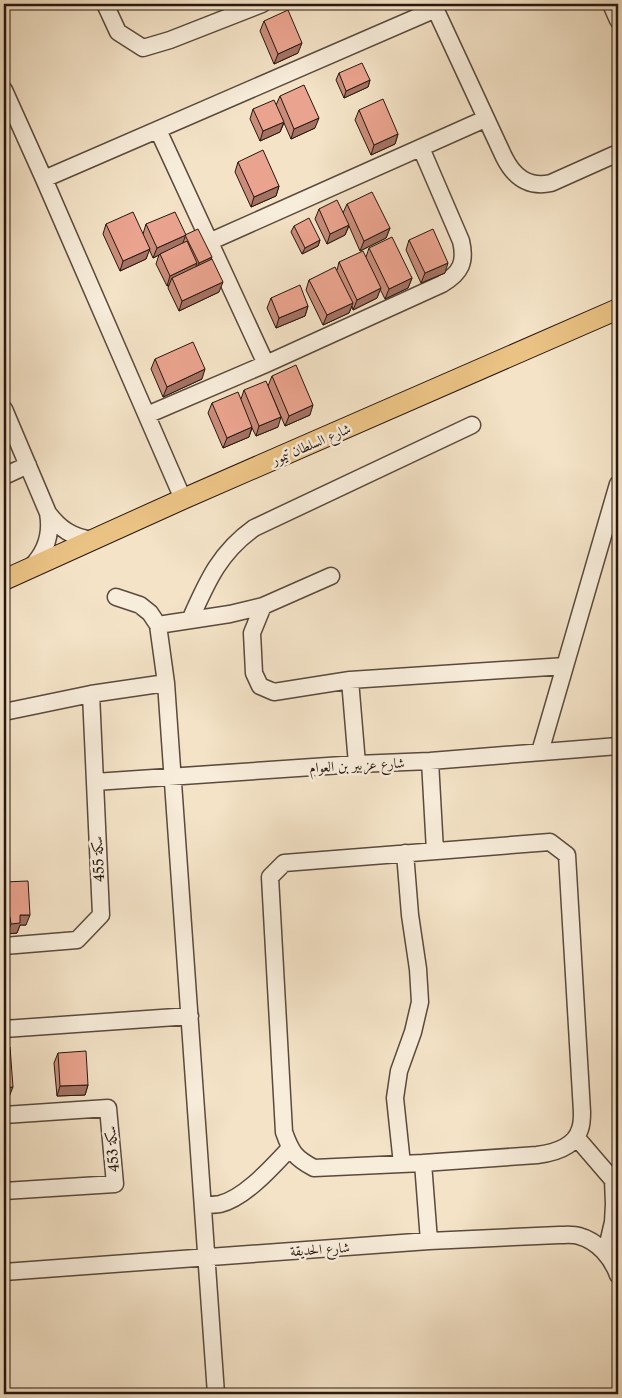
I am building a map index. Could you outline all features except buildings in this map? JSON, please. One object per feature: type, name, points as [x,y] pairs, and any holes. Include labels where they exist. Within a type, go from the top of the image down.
[{"type":"main road","name":"شارع السلطان تيمور","points":[[4,580],[183,499],[618,309]]},
{"type":"main road","name":"شارع السلطان تيمور","points":[[4,589],[618,318]]},
{"type":"street","points":[[105,4],[118,32],[143,48],[170,40],[262,4]]},
{"type":"street","points":[[611,4],[618,20]]},
{"type":"street","points":[[44,179],[435,6],[485,119],[509,166],[520,178],[533,183],[551,183],[618,153]]},
{"type":"street","points":[[4,90],[183,499]]},
{"type":"street","points":[[209,242],[485,119]]},
{"type":"street","points":[[158,130],[266,364]]},
{"type":"street","points":[[147,415],[266,364],[442,284],[456,274],[463,257],[461,240],[421,148]]},
{"type":"street","points":[[4,409],[48,513],[50,529],[46,544],[42,554],[28,569]]},
{"type":"street","points":[[190,620],[205,586],[219,563],[234,543],[254,528],[472,425]]},
{"type":"street","points":[[4,476],[28,465]]},
{"type":"street","points":[[540,752],[618,484]]},
{"type":"street","points":[[48,513],[62,529],[72,535],[92,540]]},
{"type":"street","points":[[158,625],[230,614],[263,606],[330,576]]},
{"type":"street","points":[[116,597],[140,605],[158,625],[166,683],[216,1394]]},
{"type":"street","points":[[263,606],[252,633],[254,673],[260,686],[274,692],[350,680],[565,666]]},
{"type":"street","points":[[350,680],[357,764]]},
{"type":"street","points":[[4,712],[90,694],[166,683]]},
{"type":"street","name":"سكة 455","points":[[4,946],[77,940],[101,915],[90,694]]},
{"type":"street","name":"شارع عزبير بن العوام","points":[[95,782],[357,764],[430,761],[618,746]]},
{"type":"street","points":[[430,761],[435,851]]},
{"type":"street","points":[[550,842],[567,855],[582,1112],[580,1130],[576,1137],[562,1149],[537,1156],[314,1168],[300,1161],[290,1148],[284,1132],[270,877],[284,863],[435,851],[550,842]]},
{"type":"street","points":[[402,1164],[395,1098],[399,1072],[413,1032],[420,1002],[405,853]]},
{"type":"street","points":[[4,1029],[190,1016]]},
{"type":"street","name":"سكة 453","points":[[4,1115],[108,1108],[115,1184],[4,1191]]},
{"type":"street","points":[[576,1137],[616,1180],[613,1222],[606,1252]]},
{"type":"street","points":[[204,1205],[221,1204],[238,1196],[262,1177],[290,1148]]},
{"type":"street","points":[[423,1163],[429,1241]]},
{"type":"street","name":"شارع الحديقة","points":[[4,1272],[429,1241],[559,1234],[580,1236],[591,1241],[606,1252],[618,1275]]}]
